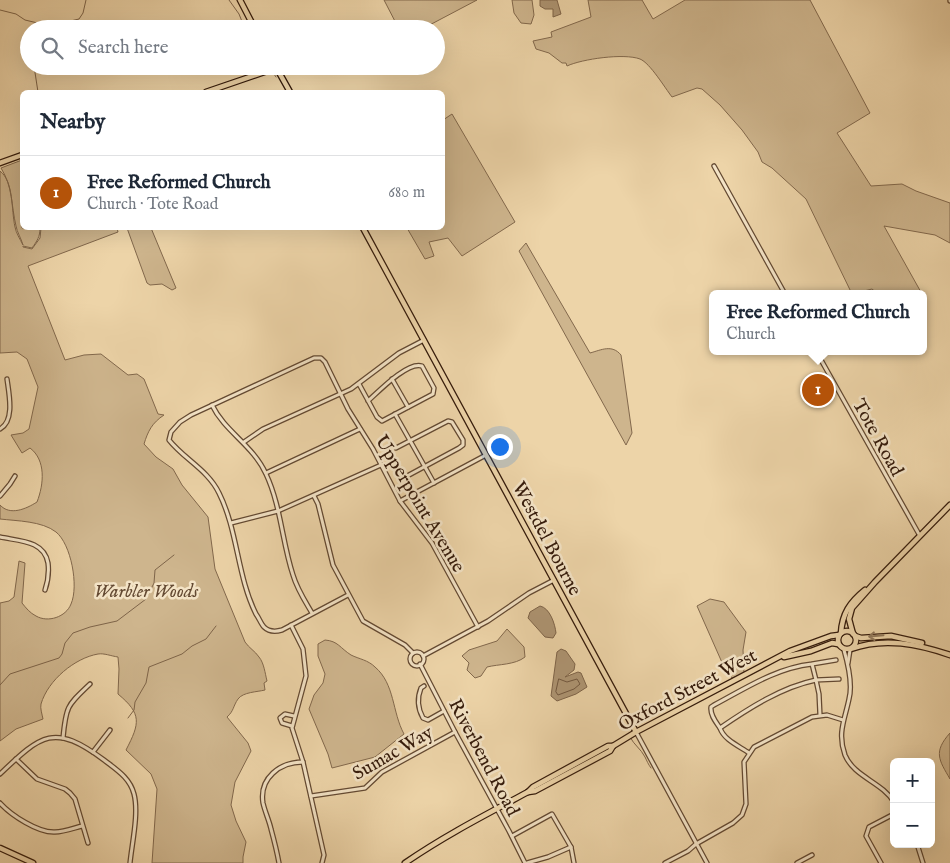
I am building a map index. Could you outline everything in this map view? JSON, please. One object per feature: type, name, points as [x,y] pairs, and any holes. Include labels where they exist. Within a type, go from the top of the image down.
[{"type":"main road","points":[[240,0],[250,20]]},
{"type":"main road","points":[[212,90],[254,75]]},
{"type":"main road","points":[[280,75],[289,90]]},
{"type":"main road","points":[[0,163],[20,156]]},
{"type":"main road","name":"Westdel Bourne","points":[[364,230],[636,732]]},
{"type":"main road","points":[[849,649],[856,642],[849,619],[852,608],[950,505]]},
{"type":"main road","points":[[874,584],[862,592],[848,607],[843,618],[838,644],[849,649],[885,642],[911,644],[950,654]]},
{"type":"main road","points":[[840,634],[846,631],[861,638],[891,636],[922,644],[929,648]]},
{"type":"main road","name":"Oxford Street West","points":[[405,863],[421,852],[528,792],[535,791],[610,751],[613,746],[636,732],[776,659],[811,643],[840,634]]},
{"type":"main road","name":"Oxford Street West","points":[[776,659],[810,651],[832,643],[838,644]]},
{"type":"main road","points":[[0,848],[33,863]]},
{"type":"street","points":[[714,166],[783,290]]},
{"type":"street","points":[[244,442],[263,429],[359,384],[398,353],[424,340]]},
{"type":"street","name":"Tote Road","points":[[818,355],[920,536]]},
{"type":"street","name":"Upperpoint Avenue","points":[[231,523],[219,492],[204,471],[169,440],[171,432],[180,422],[212,405],[314,358],[321,358],[325,362],[340,394],[400,501],[432,543],[478,627]]},
{"type":"street","points":[[359,384],[368,401],[380,420],[433,394],[434,388],[422,366],[416,365],[392,379],[368,401]]},
{"type":"street","points":[[0,429],[8,421],[7,379]]},
{"type":"street","points":[[392,379],[408,407]]},
{"type":"street","points":[[212,405],[218,416],[256,456],[266,473],[278,511],[293,576],[312,613]]},
{"type":"street","points":[[395,414],[434,483]]},
{"type":"street","points":[[396,448],[443,422],[452,422],[463,440],[463,445],[409,475]]},
{"type":"street","points":[[266,473],[360,429]]},
{"type":"street","points":[[400,501],[486,455]]},
{"type":"street","points":[[348,594],[276,632],[264,628],[248,594],[231,523],[278,511],[381,465]]},
{"type":"street","points":[[0,496],[15,476]]},
{"type":"street","points":[[314,496],[318,504],[333,565],[364,621],[405,645],[413,653],[418,652],[423,656]]},
{"type":"street","points":[[0,537],[41,548],[46,556],[48,568],[45,590]]},
{"type":"street","points":[[423,656],[478,627],[529,593],[554,580]]},
{"type":"street","points":[[291,625],[303,649],[306,670],[305,682],[292,726],[312,796],[324,855],[322,863]]},
{"type":"street","points":[[849,649],[850,698],[842,720],[842,744],[848,760],[855,769],[883,788],[890,797]]},
{"type":"street","points":[[413,653],[410,657],[412,663],[416,665],[423,661],[423,656]]},
{"type":"street","points":[[749,753],[722,734],[712,714],[711,707],[771,675],[802,665],[836,660]]},
{"type":"street","name":"Riverbend Road","points":[[420,664],[526,863]]},
{"type":"street","points":[[812,664],[820,694],[820,715]]},
{"type":"street","points":[[720,728],[742,713],[794,685],[816,680],[839,679]]},
{"type":"street","points":[[63,738],[65,718],[69,705],[90,684]]},
{"type":"street","points":[[424,686],[419,694],[418,708],[423,718],[428,720],[444,711]]},
{"type":"street","points":[[292,726],[282,723],[280,718],[284,714],[294,716]]},
{"type":"street","points":[[665,863],[733,824],[742,815],[746,804],[743,768],[749,753],[754,747],[812,717],[827,714],[842,720]]},
{"type":"street","points":[[93,752],[110,730]]},
{"type":"street","name":"Sumac Way","points":[[312,796],[365,788],[382,772],[455,732]]},
{"type":"street","name":"Westdel Bourne","points":[[636,732],[707,863]]},
{"type":"street","points":[[0,774],[34,743],[43,739],[63,738],[75,741],[93,752],[121,772],[130,783],[134,795],[135,807],[130,863]]},
{"type":"street","points":[[16,759],[37,779],[65,789],[70,793],[75,799],[88,843]]},
{"type":"street","points":[[279,863],[263,802],[264,786],[275,770],[290,764],[303,762]]},
{"type":"street","points":[[0,803],[15,817],[48,832],[82,826]]},
{"type":"street","points":[[512,836],[552,814],[570,847],[574,863]]},
{"type":"street","points":[[881,863],[866,836],[869,827],[890,816]]},
{"type":"street","points":[[526,863],[548,857],[570,847]]},
{"type":"street","points":[[918,848],[923,863]]},
{"type":"street","points":[[797,863],[812,855]]},
{"type":"green space","points":[[384,0],[477,0],[439,20],[394,20]]},
{"type":"green space","points":[[512,0],[532,0],[534,15],[531,24],[521,23],[514,13]]},
{"type":"green space","points":[[588,0],[642,0],[653,19],[685,0],[810,0],[870,113],[837,133],[871,186],[902,184],[950,203],[950,243],[935,235],[884,226],[920,290],[850,290],[806,199],[772,168],[762,162],[758,152],[742,130],[720,105],[702,89],[697,88],[672,97],[653,70],[644,61],[633,57],[603,58],[582,61],[567,66],[566,63],[562,63],[549,53],[536,49],[533,41],[552,37],[551,32],[591,17]]},
{"type":"green space","points":[[452,114],[515,222],[462,256],[448,238],[429,242],[434,256],[425,259],[408,230],[445,230],[445,119]]},
{"type":"green space","name":"Warbler Woods","points":[[20,161],[20,230],[40,230],[38,239],[32,248],[23,247],[32,249],[40,238],[41,230],[118,230],[118,232],[28,266],[65,360],[84,355],[101,354],[128,375],[137,374],[144,379],[158,414],[164,415],[151,428],[144,444],[156,457],[173,469],[182,485],[208,517],[215,569],[245,642],[261,659],[267,681],[264,683],[265,690],[240,697],[227,717],[248,743],[251,751],[235,782],[231,805],[246,842],[243,863],[152,863],[157,789],[151,774],[126,750],[134,733],[136,719],[131,707],[118,694],[118,657],[98,654],[89,656],[72,665],[56,679],[45,695],[41,706],[43,719],[16,729],[0,741],[0,603],[9,601],[14,597],[19,561],[25,563],[22,603],[36,616],[46,619],[56,618],[69,609],[74,587],[74,576],[69,555],[66,546],[56,532],[37,524],[0,519],[0,505],[13,511],[23,509],[37,502],[42,480],[41,466],[35,453],[30,448],[22,453],[11,435],[23,433],[29,429],[38,387],[27,359],[17,352],[0,353],[0,171],[7,181],[1,168]],"holes":[[[12,200],[17,228],[23,245],[16,229],[14,220]]]},
{"type":"green space","points":[[128,230],[152,230],[176,288],[172,290],[162,284],[150,285],[147,283]]},
{"type":"green space","points":[[526,243],[590,353],[602,349],[610,349],[621,355],[632,433],[626,445],[519,251]]},
{"type":"green space","points":[[710,599],[724,602],[746,632],[743,650],[744,673],[732,678],[724,667],[697,606]]},
{"type":"green space","points":[[507,629],[524,647],[525,657],[512,663],[487,667],[481,676],[475,678],[467,670],[469,663],[462,656],[469,650],[497,641]]},
{"type":"green space","points":[[325,640],[339,645],[351,655],[369,663],[381,674],[390,690],[397,717],[404,734],[375,757],[332,768],[309,709],[314,695],[323,683],[325,674],[318,656],[318,644]]},
{"type":"green space","points":[[950,733],[950,779],[941,761],[940,751],[941,746]]},
{"type":"water","points":[[540,0],[557,0],[561,14],[553,17],[553,9],[545,9],[540,6]]},
{"type":"water","points":[[540,606],[547,610],[553,621],[556,633],[553,638],[545,637],[528,618],[530,612]]},
{"type":"water","points":[[561,649],[566,651],[575,664],[574,670],[565,677],[578,672],[581,673],[587,687],[576,694],[557,701],[551,696],[557,652]]},
{"type":"waterway","points":[[75,20],[79,19],[83,13],[86,0]]},
{"type":"waterway","points":[[229,0],[241,20]]},
{"type":"waterway","points":[[0,10],[16,14],[25,20]]},
{"type":"waterway","points":[[35,75],[38,90]]},
{"type":"waterway","points":[[0,685],[10,674],[59,658],[65,643],[73,633],[117,621],[146,599],[154,583],[155,570],[174,555]]},
{"type":"waterway","points":[[128,718],[134,710],[135,702],[146,683],[149,667],[182,654],[206,639],[216,626]]},
{"type":"waterway","points":[[630,737],[651,768]]},
{"type":"place","name":"Free Reformed Church","points":[[818,390]]}]
